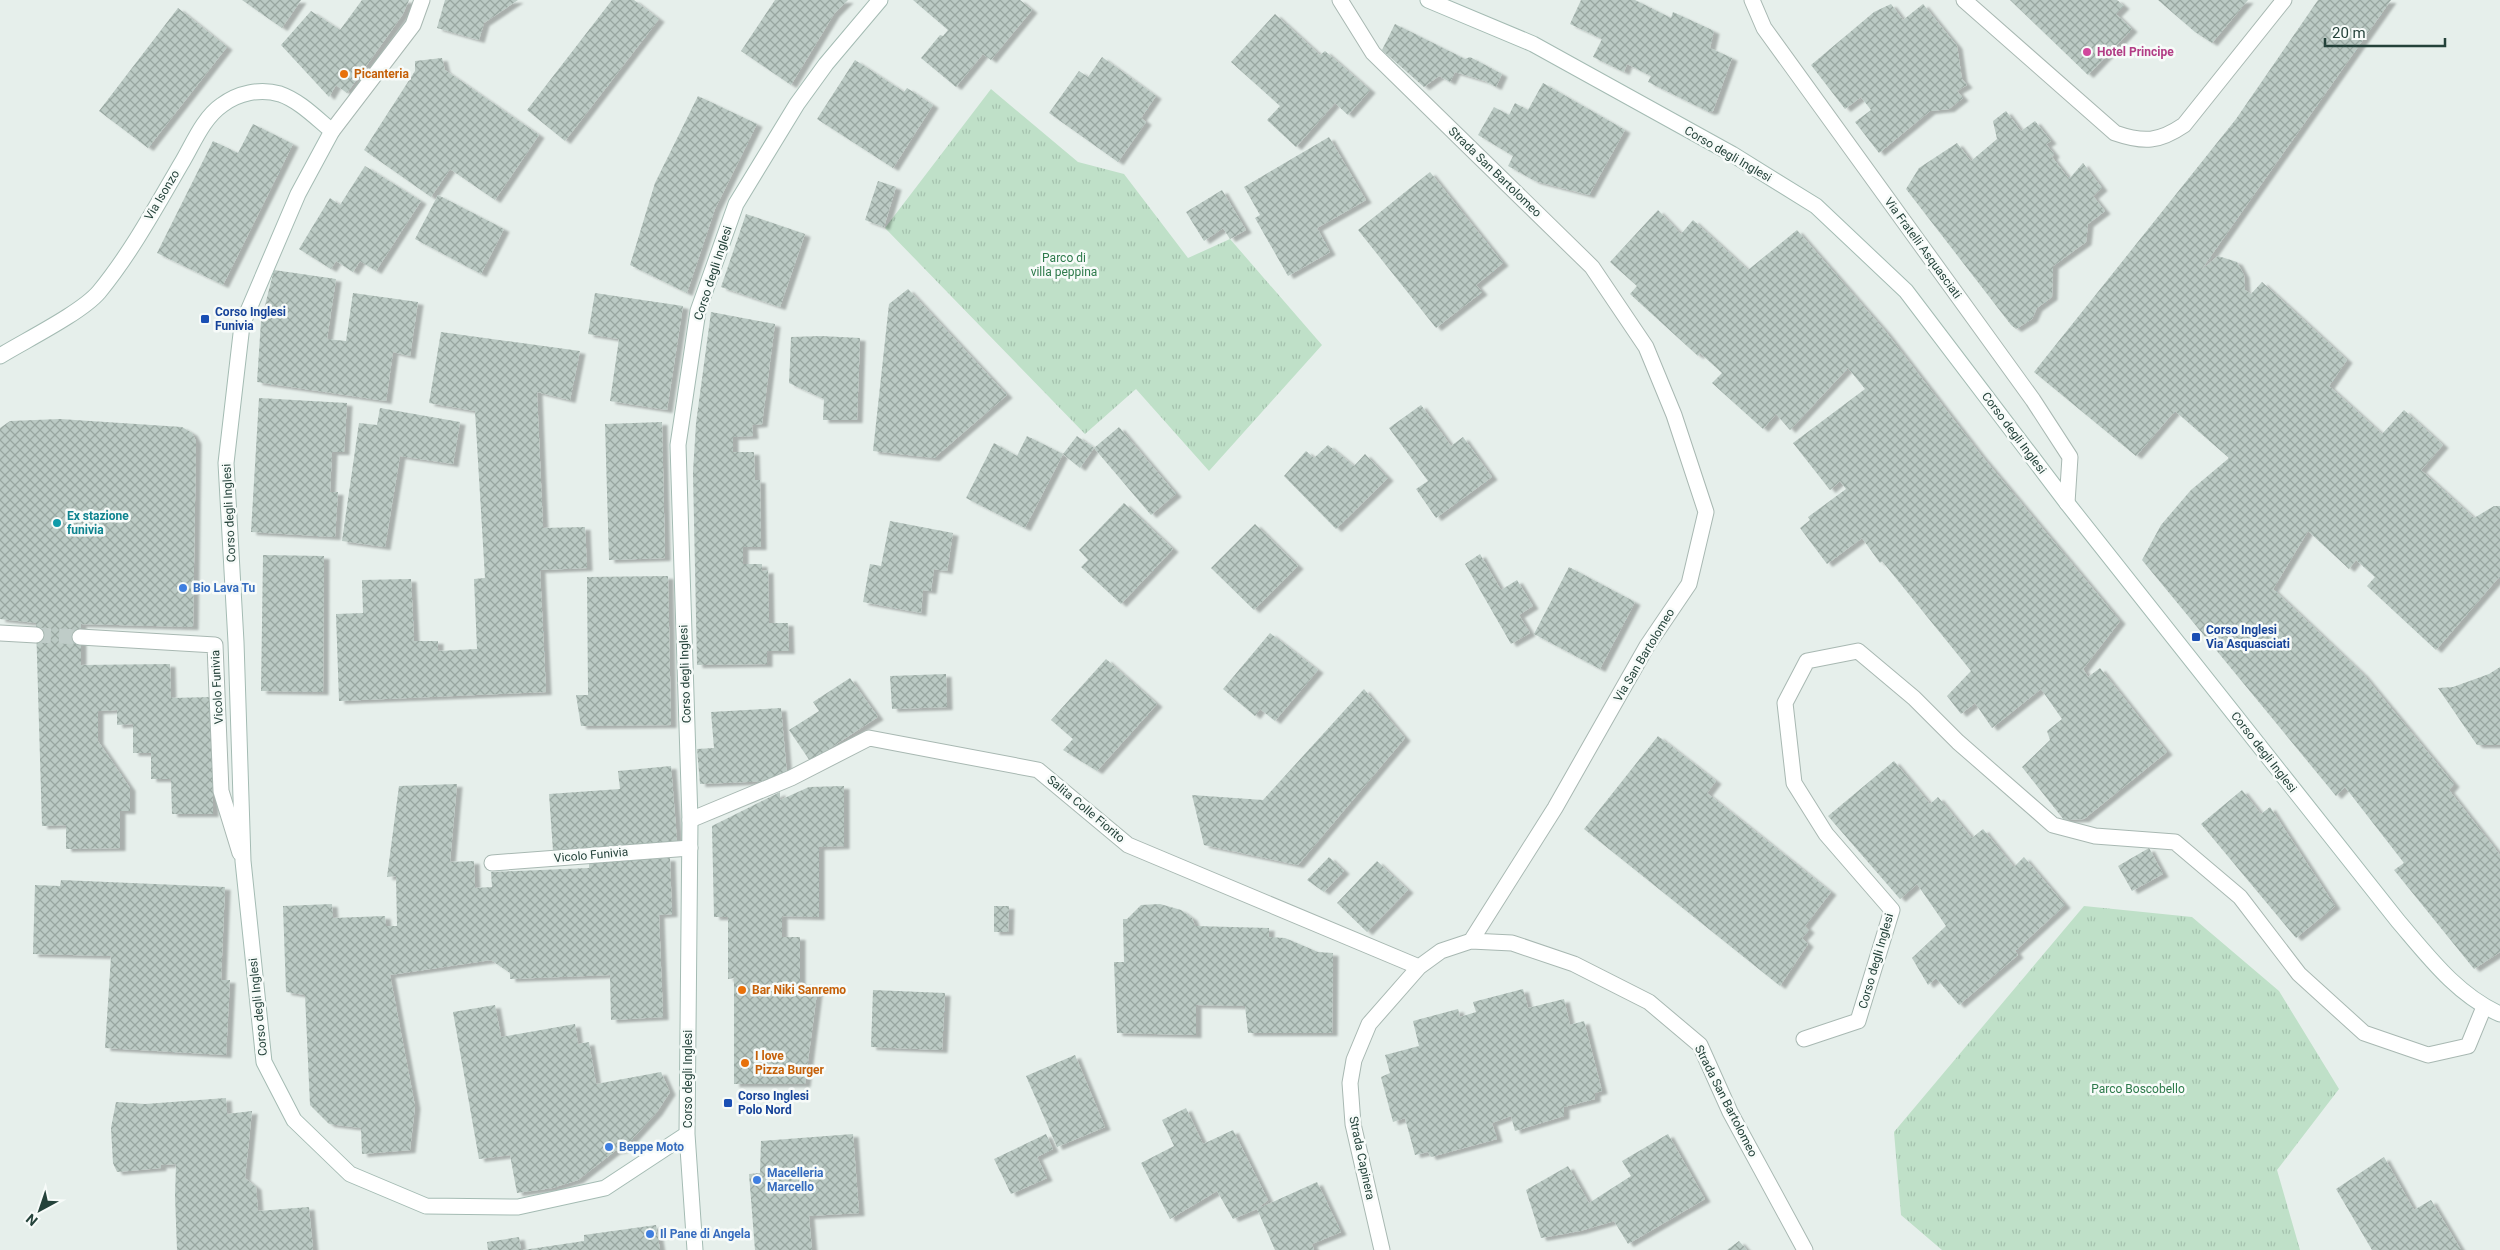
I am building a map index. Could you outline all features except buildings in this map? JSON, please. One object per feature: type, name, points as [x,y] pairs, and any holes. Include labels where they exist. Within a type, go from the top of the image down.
[{"type":"street","name":"Corso degli Inglesi","points":[[422,0],[413,25],[332,131],[298,194],[242,325],[226,463],[243,861],[264,1062],[294,1120],[350,1174],[426,1206],[518,1207],[605,1188],[687,1134],[690,820],[678,445],[698,311],[736,204],[797,104],[826,64],[880,0]]},
{"type":"street","name":"Strada San Bartolomeo","points":[[1340,0],[1373,53],[1592,267],[1646,348]]},
{"type":"street","name":"Corso degli Inglesi","points":[[1428,0],[1533,44],[1732,154],[1816,206],[1906,291],[2067,503],[2405,929],[2442,973],[2484,1007],[2500,1014]]},
{"type":"street","name":"Via Fratelli Asquasciati","points":[[1752,0],[1764,28],[2032,400],[2070,457],[2067,503]]},
{"type":"street","points":[[1964,0],[2115,132],[2132,139],[2150,140],[2168,135],[2184,125],[2284,0]]},
{"type":"street","name":"Via Isonzo","points":[[0,356],[76,309],[98,293],[154,209],[207,120],[221,105],[239,95],[259,91],[279,94],[298,103],[332,131]]},
{"type":"street","name":"Via San Bartolomeo","points":[[1471,940],[1555,808],[1647,646],[1688,584],[1706,512],[1674,415],[1646,348]]},
{"type":"street","points":[[0,633],[36,635]]},
{"type":"street","name":"Vicolo Funivia","points":[[80,637],[215,645],[221,791],[243,861]]},
{"type":"street","name":"Corso degli Inglesi","points":[[1804,1039],[1858,1021],[1892,910],[1826,834],[1794,783],[1785,703],[1807,661],[1858,651],[1914,698],[1958,742],[2052,825],[2095,836],[2175,842],[2240,896],[2299,974],[2364,1033],[2428,1055],[2468,1046],[2484,1007]]},
{"type":"street","name":"Salita Colle Fiorito","points":[[690,820],[791,778],[869,738],[1038,770],[1128,844],[1419,967]]},
{"type":"street","name":"Vicolo Funivia","points":[[492,863],[690,848]]},
{"type":"street","name":"Strada San Bartolomeo","points":[[1471,940],[1512,943],[1574,964],[1649,1002],[1700,1045],[1730,1112],[1806,1250]]},
{"type":"street","name":"Strada Capinera","points":[[1382,1250],[1353,1124],[1350,1083],[1354,1060],[1369,1024],[1419,967],[1441,951],[1471,940]]},
{"type":"street","points":[[687,1134],[695,1250]]},
{"type":"green space","name":"Parco di villa peppina","points":[[991,89],[1078,162],[1124,174],[1188,258],[1230,239],[1322,345],[1209,471],[1136,389],[1085,434],[885,228]]},
{"type":"green space","name":"Parco Boscobello","points":[[2084,906],[2192,917],[2279,991],[2339,1089],[2277,1170],[2300,1250],[1942,1250],[1901,1215],[1894,1132]]},
{"type":"tunnel","points":[[36,635],[80,637]]},
{"type":"place","name":"Hotel Principe","points":[[2087,52]]},
{"type":"place","name":"Picanteria","points":[[344,74]]},
{"type":"place","name":"Corso Inglesi Funivia","points":[[205,319]]},
{"type":"place","name":"Ex stazione funivia","points":[[57,523]]},
{"type":"place","name":"Bio Lava Tu","points":[[183,588]]},
{"type":"place","name":"Corso Inglesi Via Asquasciati","points":[[2196,637]]},
{"type":"place","name":"Bar Niki Sanremo","points":[[742,990]]},
{"type":"place","name":"I love Pizza Burger","points":[[745,1063]]},
{"type":"place","name":"Corso Inglesi Polo Nord","points":[[728,1103]]},
{"type":"place","name":"Beppe Moto","points":[[609,1147]]},
{"type":"place","name":"Macelleria Marcello","points":[[757,1180]]},
{"type":"place","name":"Il Pane di Angela","points":[[650,1234]]}]
